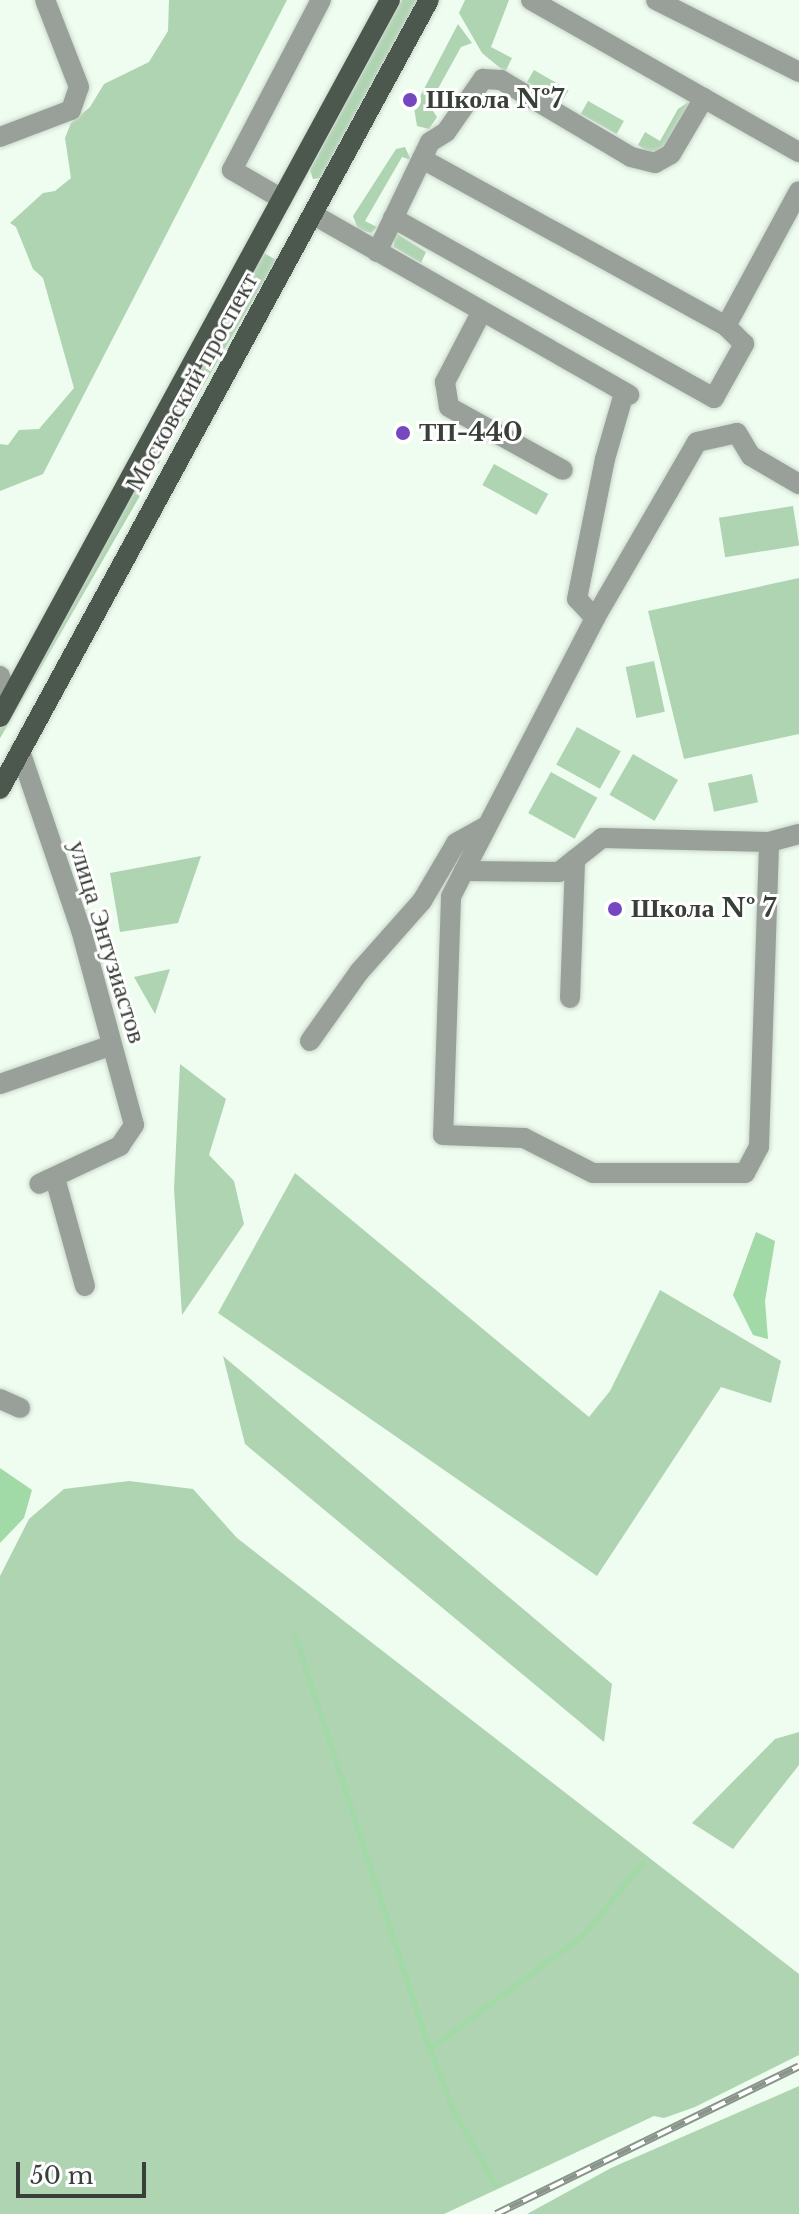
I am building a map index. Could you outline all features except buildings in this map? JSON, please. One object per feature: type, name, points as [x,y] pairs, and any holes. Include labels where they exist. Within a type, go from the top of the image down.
[{"type":"main road","name":"Московский проспект","points":[[4,709],[390,0]]},
{"type":"main road","name":"Московский проспект","points":[[0,789],[429,0]]},
{"type":"main road","points":[[282,199],[314,215]]},
{"type":"street","points":[[0,137],[71,110],[79,87],[45,0]]},
{"type":"street","points":[[282,199],[232,170],[321,0]]},
{"type":"street","points":[[531,0],[799,152]]},
{"type":"street","points":[[656,0],[799,72]]},
{"type":"street","points":[[377,252],[422,159],[483,79],[501,80],[631,157],[655,163],[671,154],[704,98]]},
{"type":"street","points":[[393,218],[714,398],[744,344],[726,326],[422,159]]},
{"type":"street","points":[[726,326],[799,191]]},
{"type":"street","points":[[314,215],[627,394],[605,459],[577,599],[595,618]]},
{"type":"street","points":[[481,313],[445,382],[449,407],[563,470]]},
{"type":"street","points":[[769,842],[759,1147],[745,1173],[593,1173],[524,1138],[443,1135],[451,897],[595,618],[697,442],[737,433],[751,456],[799,484]]},
{"type":"street","points":[[0,676],[4,709]]},
{"type":"street","name":"улица Энтузиастов","points":[[20,751],[81,930],[110,1046],[134,1125],[120,1146],[47,1181],[85,1286]]},
{"type":"street","points":[[310,1041],[359,972],[422,901],[456,843],[487,826]]},
{"type":"street","points":[[464,871],[559,872],[602,838],[769,842],[799,834]]},
{"type":"street","points":[[570,998],[575,859]]},
{"type":"street","points":[[0,1084],[110,1046]]},
{"type":"street","points":[[0,1399],[20,1408]]},
{"type":"shaded area","points":[[169,0],[287,0],[43,474],[0,491],[0,444],[8,445],[19,430],[39,429],[74,388],[43,278],[33,269],[16,227],[10,223],[43,193],[55,191],[71,178],[65,138],[71,123],[90,107],[104,84],[149,62],[168,31]]},
{"type":"shaded area","points":[[402,0],[417,0],[320,178],[313,179],[310,170]]},
{"type":"shaded area","points":[[465,0],[509,0],[491,47],[512,58],[505,72],[482,53],[459,13]]},
{"type":"shaded area","points":[[458,24],[472,43],[461,47],[429,105],[437,117],[429,129],[417,126],[414,108]]},
{"type":"shaded area","points":[[534,70],[569,90],[562,102],[527,82]]},
{"type":"shaded area","points":[[693,99],[668,147],[653,155],[638,145],[645,132],[660,141],[678,109]]},
{"type":"shaded area","points":[[588,101],[624,121],[617,134],[581,114]]},
{"type":"shaded area","points":[[405,147],[411,160],[402,157],[365,221],[377,227],[371,233],[358,229],[353,216],[396,149]]},
{"type":"shaded area","points":[[394,232],[426,252],[421,263],[394,247]]},
{"type":"shaded area","points":[[264,253],[276,260],[0,738],[0,710]]},
{"type":"shaded area","points":[[494,464],[548,494],[537,515],[482,485]]},
{"type":"shaded area","points":[[793,506],[799,546],[725,557],[719,518]]},
{"type":"shaded area","points":[[799,578],[799,734],[684,759],[648,611]]},
{"type":"shaded area","points":[[654,661],[665,712],[636,718],[626,667]]},
{"type":"shaded area","points":[[577,727],[621,751],[600,789],[556,765]]},
{"type":"shaded area","points":[[633,754],[678,780],[655,821],[610,795]]},
{"type":"shaded area","points":[[551,772],[597,798],[575,839],[528,813]]},
{"type":"shaded area","points":[[752,774],[758,802],[714,812],[708,783]]},
{"type":"shaded area","points":[[201,856],[178,923],[120,932],[110,873]]},
{"type":"shaded area","points":[[170,969],[155,1014],[134,977]]},
{"type":"shaded area","points":[[180,1064],[226,1099],[209,1155],[234,1181],[244,1224],[182,1315],[174,1189]]},
{"type":"shaded area","points":[[295,1173],[589,1417],[610,1391],[660,1290],[781,1361],[771,1403],[721,1387],[597,1576],[218,1313]]},
{"type":"shaded area","points":[[756,1232],[775,1241],[765,1301],[768,1339],[753,1335],[733,1295]]},
{"type":"shaded area","points":[[223,1356],[612,1684],[604,1742],[245,1444]]},
{"type":"shaded area","points":[[0,1468],[32,1490],[24,1518],[0,1543]]},
{"type":"shaded area","points":[[129,1481],[193,1489],[237,1538],[799,1974],[799,2055],[695,2107],[664,2118],[654,2116],[444,2214],[0,2214],[0,1576],[29,1519],[64,1489]]},
{"type":"shaded area","points":[[799,1732],[799,1765],[733,1849],[692,1823],[775,1739]]},
{"type":"shaded area","points":[[799,2086],[799,2214],[527,2214],[611,2168]]},
{"type":"waterway","points":[[295,1636],[423,2031],[453,2110],[496,2186]]},
{"type":"waterway","points":[[430,2048],[582,1936],[643,1862]]},
{"type":"railway","points":[[496,2214],[799,2066]]},
{"type":"place","name":"Школа №7","points":[[410,100]]},
{"type":"place","name":"ТП-440","points":[[403,433]]},
{"type":"place","name":"Школа № 7","points":[[615,909]]}]
